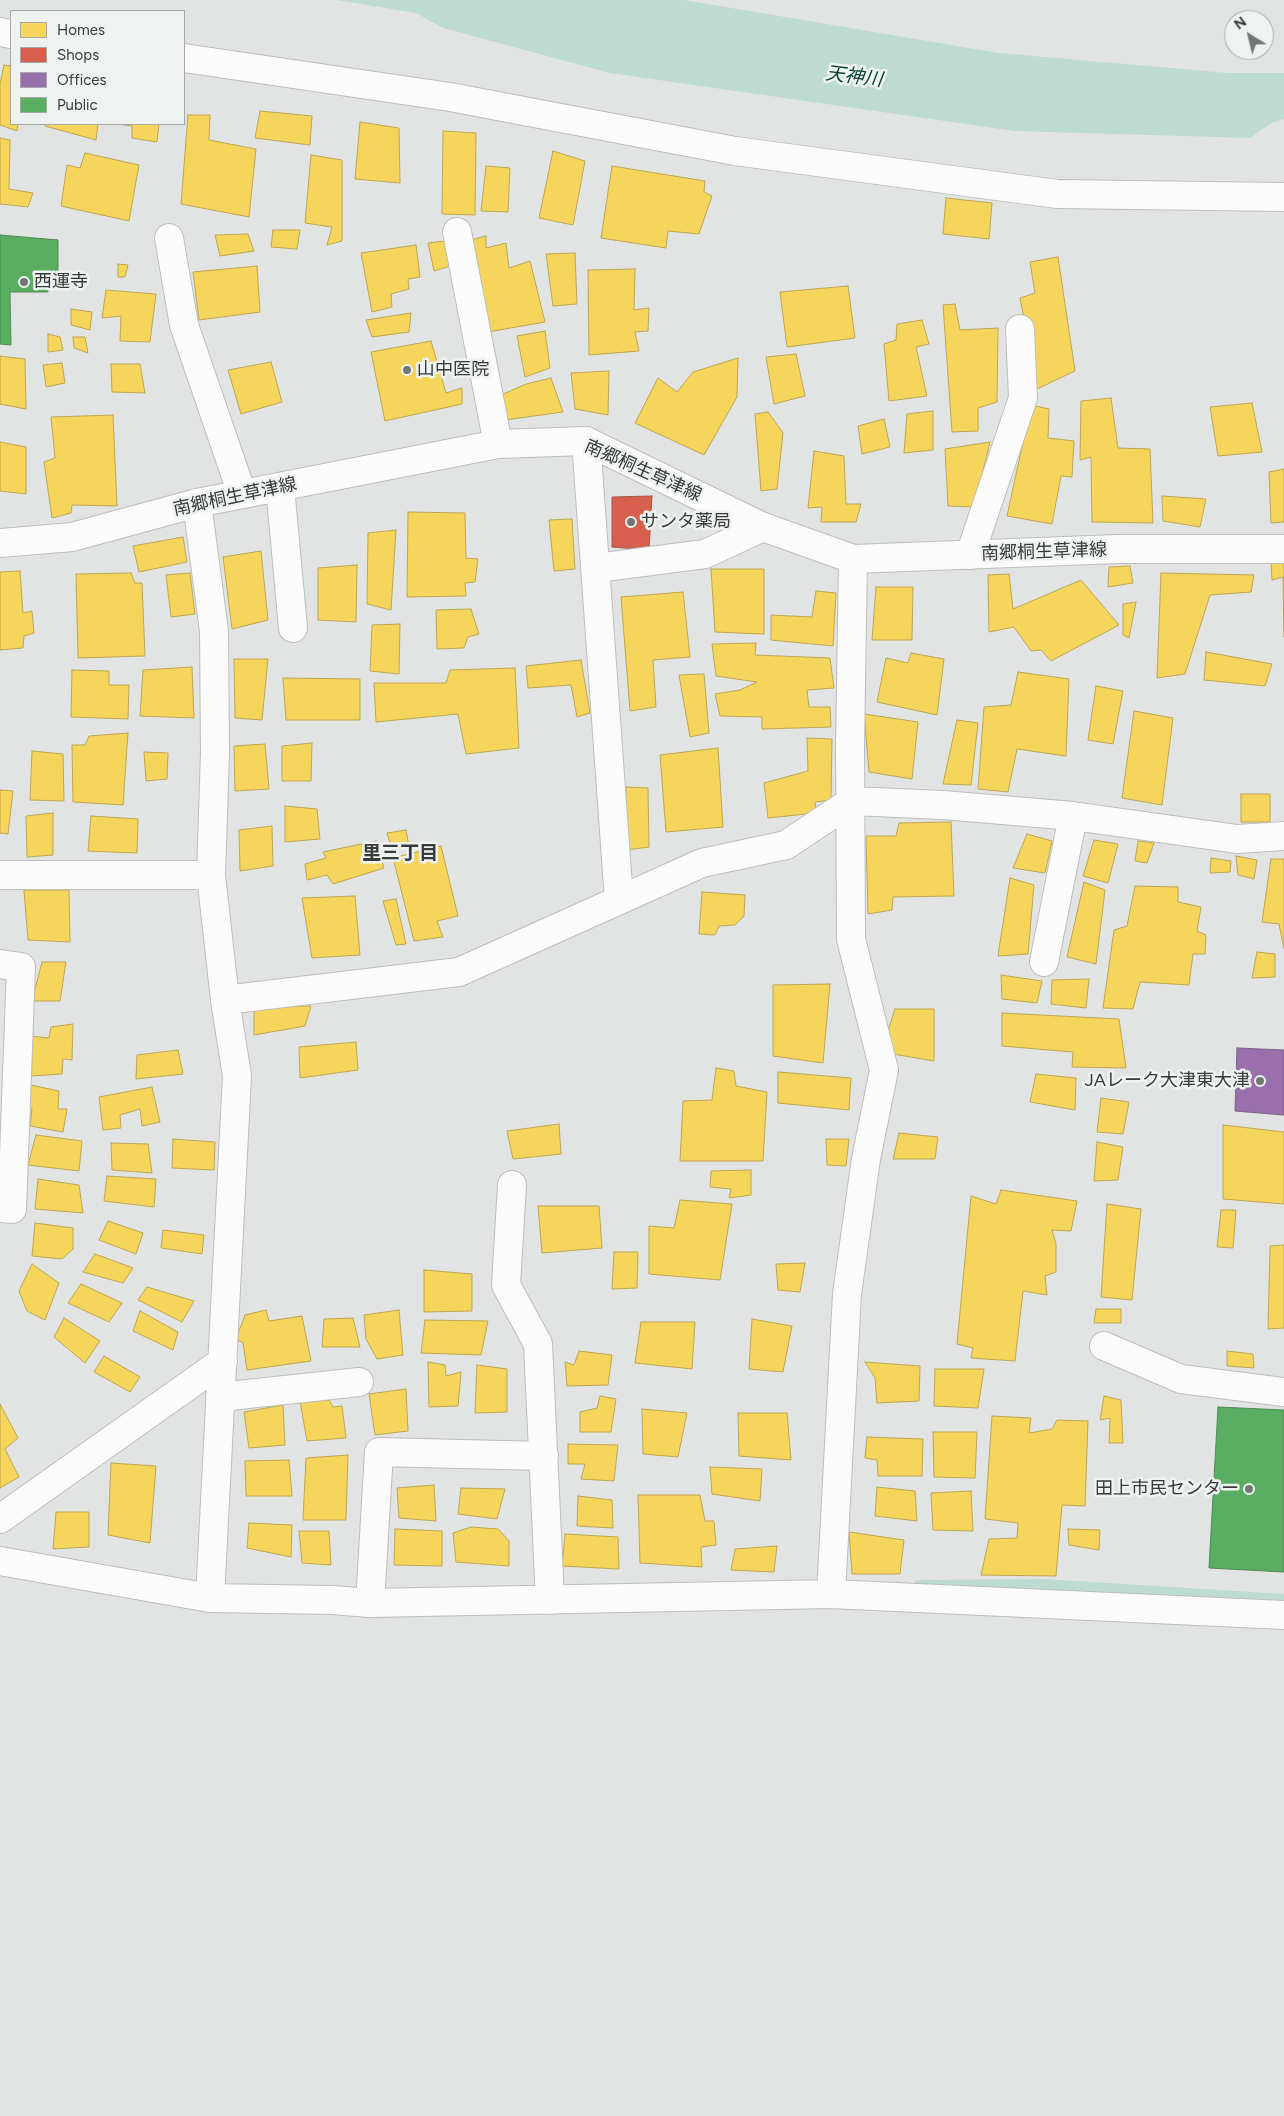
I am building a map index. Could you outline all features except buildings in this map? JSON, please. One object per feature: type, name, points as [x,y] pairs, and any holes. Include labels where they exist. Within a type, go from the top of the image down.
[{"type":"street","points":[[185,58],[450,97],[735,151],[1057,194],[1284,197]]},
{"type":"street","points":[[457,232],[498,444]]},
{"type":"street","points":[[170,238],[184,324],[242,494]]},
{"type":"street","points":[[970,555],[1023,398],[1020,329]]},
{"type":"street","points":[[586,441],[597,568],[619,900]]},
{"type":"street","name":"南郷桐生草津線","points":[[0,543],[72,537],[197,503],[498,444],[586,441],[763,527],[853,559],[1118,550],[1284,549]]},
{"type":"street","points":[[280,487],[293,628]]},
{"type":"street","points":[[197,503],[214,631],[215,753],[211,875],[225,1000],[237,1076],[210,1598]]},
{"type":"street","points":[[597,568],[705,554],[763,527]]},
{"type":"street","points":[[831,1594],[847,1294],[866,1159],[884,1070],[851,939],[852,801],[850,746],[853,559]]},
{"type":"street","points":[[225,1000],[459,972],[702,863],[786,846],[852,801],[943,805],[1073,816],[1237,839],[1284,836]]},
{"type":"street","points":[[1044,962],[1073,816]]},
{"type":"street","points":[[0,875],[211,875]]},
{"type":"street","points":[[0,964],[21,967],[12,1209],[0,1208]]},
{"type":"street","points":[[512,1185],[506,1285],[538,1344],[550,1600]]},
{"type":"street","points":[[1104,1346],[1181,1379],[1284,1392]]},
{"type":"street","points":[[0,1519],[222,1360]]},
{"type":"street","points":[[220,1397],[359,1382]]},
{"type":"street","points":[[370,1603],[379,1452],[544,1456]]},
{"type":"street","points":[[0,1561],[210,1598],[332,1600],[370,1603],[831,1594],[1284,1616]]},
{"type":"water","name":"天神川","points":[[337,0],[684,0],[999,53],[1228,73],[1284,73],[1284,119],[1273,122],[1250,138],[1015,131],[610,73],[443,28],[416,13]]},
{"type":"waterway","points":[[918,1585],[1043,1584],[1284,1599]]},
{"type":"place","name":"西運寺","points":[[24,282]]},
{"type":"place","name":"山中医院","points":[[407,370]]},
{"type":"place","name":"サンタ薬局","points":[[631,522]]},
{"type":"place","name":"JAレーク大津東大津","points":[[1260,1081]]},
{"type":"place","name":"田上市民センター","points":[[1249,1489]]},
{"type":"district","name":"里三丁目","points":[[400,853]]}]
